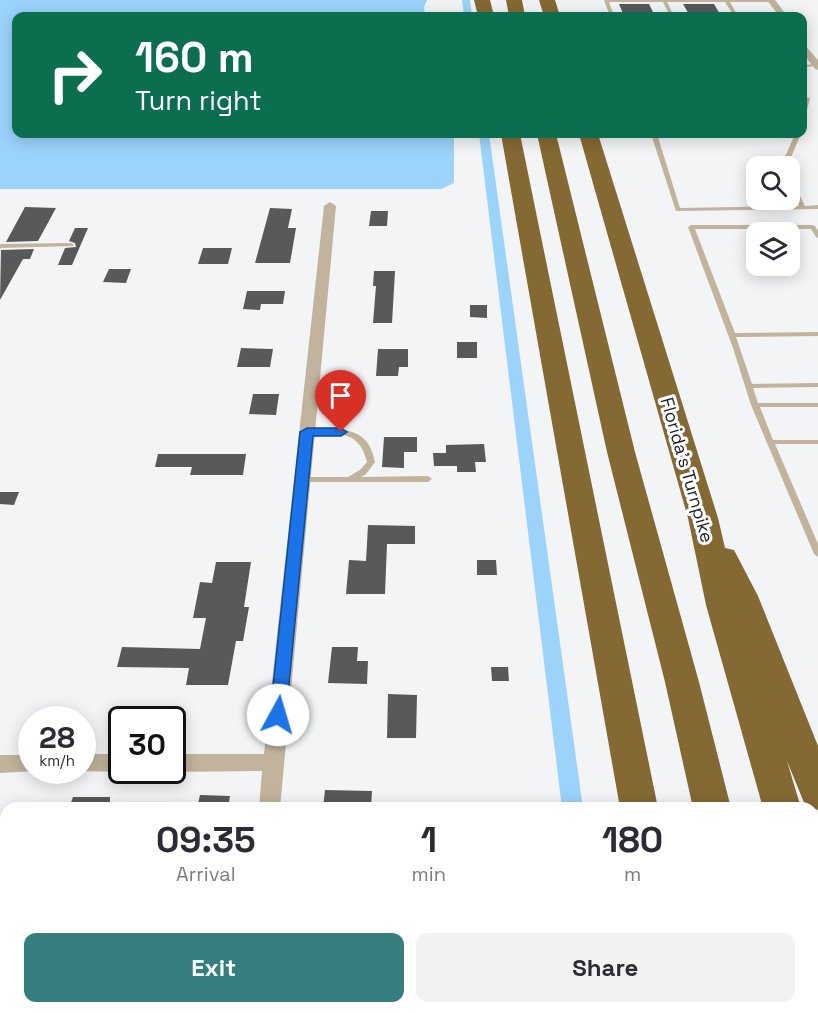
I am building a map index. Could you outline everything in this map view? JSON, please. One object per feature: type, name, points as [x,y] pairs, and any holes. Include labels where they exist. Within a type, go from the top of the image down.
[{"type":"highway","points":[[511,138],[638,802]]},
{"type":"highway","points":[[547,138],[621,452],[682,682],[711,802]]},
{"type":"highway","name":"Florida's Turnpike","points":[[589,138],[703,518],[722,605],[780,802]]},
{"type":"highway","points":[[703,518],[742,596],[818,794]]},
{"type":"street","points":[[807,52],[818,66]]},
{"type":"street","points":[[270,802],[330,206]]},
{"type":"street","points":[[186,763],[274,762]]},
{"type":"street","points":[[0,764],[18,764]]},
{"type":"lane","points":[[606,1],[771,0]]},
{"type":"lane","points":[[655,138],[678,210],[818,207]]},
{"type":"lane","points":[[788,156],[796,138]]},
{"type":"lane","points":[[800,202],[802,206]]},
{"type":"lane","points":[[818,236],[813,227],[691,227],[732,335],[755,405],[818,555]]},
{"type":"lane","points":[[0,246],[70,245]]},
{"type":"lane","points":[[732,335],[818,334]]},
{"type":"lane","points":[[749,386],[818,385]]},
{"type":"lane","points":[[755,405],[818,405]]},
{"type":"lane","points":[[307,432],[341,432],[351,434],[360,440],[369,450],[371,462],[363,472],[351,480]]},
{"type":"lane","points":[[770,442],[818,442]]},
{"type":"lane","points":[[302,480],[428,479]]},
{"type":"water","points":[[0,0],[427,0],[425,12],[12,12],[12,138],[454,138],[454,183],[441,189],[0,189]]},
{"type":"building","points":[[619,4],[649,4],[653,12],[622,12]]},
{"type":"building","points":[[683,4],[714,4],[719,12],[688,12]]},
{"type":"building","points":[[25,207],[56,208],[38,241],[6,242]]},
{"type":"building","points":[[270,208],[292,209],[288,228],[296,228],[290,263],[255,263]]},
{"type":"building","points":[[371,211],[388,211],[387,226],[369,226]]},
{"type":"building","points":[[75,228],[88,228],[72,265],[58,265],[65,248],[76,247],[75,243],[69,241]]},
{"type":"building","points":[[203,248],[232,248],[228,264],[198,264]]},
{"type":"building","points":[[34,249],[30,259],[23,259],[0,300],[1,250]]},
{"type":"building","points":[[109,269],[131,269],[126,283],[103,282]]},
{"type":"building","points":[[374,271],[395,271],[392,323],[373,323],[376,286],[373,286]]},
{"type":"building","points":[[247,291],[285,291],[283,304],[261,304],[260,310],[243,309]]},
{"type":"building","points":[[470,305],[487,305],[487,318],[470,317]]},
{"type":"building","points":[[457,342],[477,342],[477,358],[457,358]]},
{"type":"building","points":[[241,348],[273,349],[270,367],[237,367]]},
{"type":"building","points":[[378,349],[408,349],[408,367],[399,367],[398,376],[376,376]]},
{"type":"building","points":[[253,394],[279,394],[276,415],[249,414]]},
{"type":"building","points":[[384,437],[417,437],[417,452],[404,452],[404,468],[382,467]]},
{"type":"building","points":[[484,444],[486,462],[475,462],[476,472],[457,472],[457,466],[434,466],[433,453],[446,453],[446,445]]},
{"type":"building","points":[[158,454],[246,454],[243,475],[190,475],[192,467],[155,467]]},
{"type":"building","points":[[0,492],[19,492],[14,505],[0,504]]},
{"type":"building","points":[[368,525],[415,526],[415,544],[387,544],[385,594],[346,594],[349,560],[366,561]]},
{"type":"building","points":[[477,560],[496,560],[497,575],[477,575]]},
{"type":"building","points":[[216,562],[251,562],[244,607],[249,607],[243,641],[236,641],[228,685],[186,685],[189,668],[117,667],[122,647],[200,649],[206,618],[193,618],[200,582],[212,583]]},
{"type":"building","points":[[332,647],[358,647],[357,661],[368,661],[367,684],[328,683]]},
{"type":"building","points":[[491,667],[508,667],[509,681],[492,681]]},
{"type":"building","points":[[388,694],[417,695],[416,738],[387,738]]},
{"type":"building","points":[[325,790],[372,791],[371,802],[324,802]]},
{"type":"building","points":[[200,795],[230,796],[229,802],[198,802]]},
{"type":"building","points":[[73,797],[110,797],[110,802],[71,802]]},
{"type":"waterway","points":[[466,0],[468,12]]},
{"type":"waterway","points":[[485,138],[572,802]]},
{"type":"route","points":[[278,715],[307,432],[341,432]]}]
